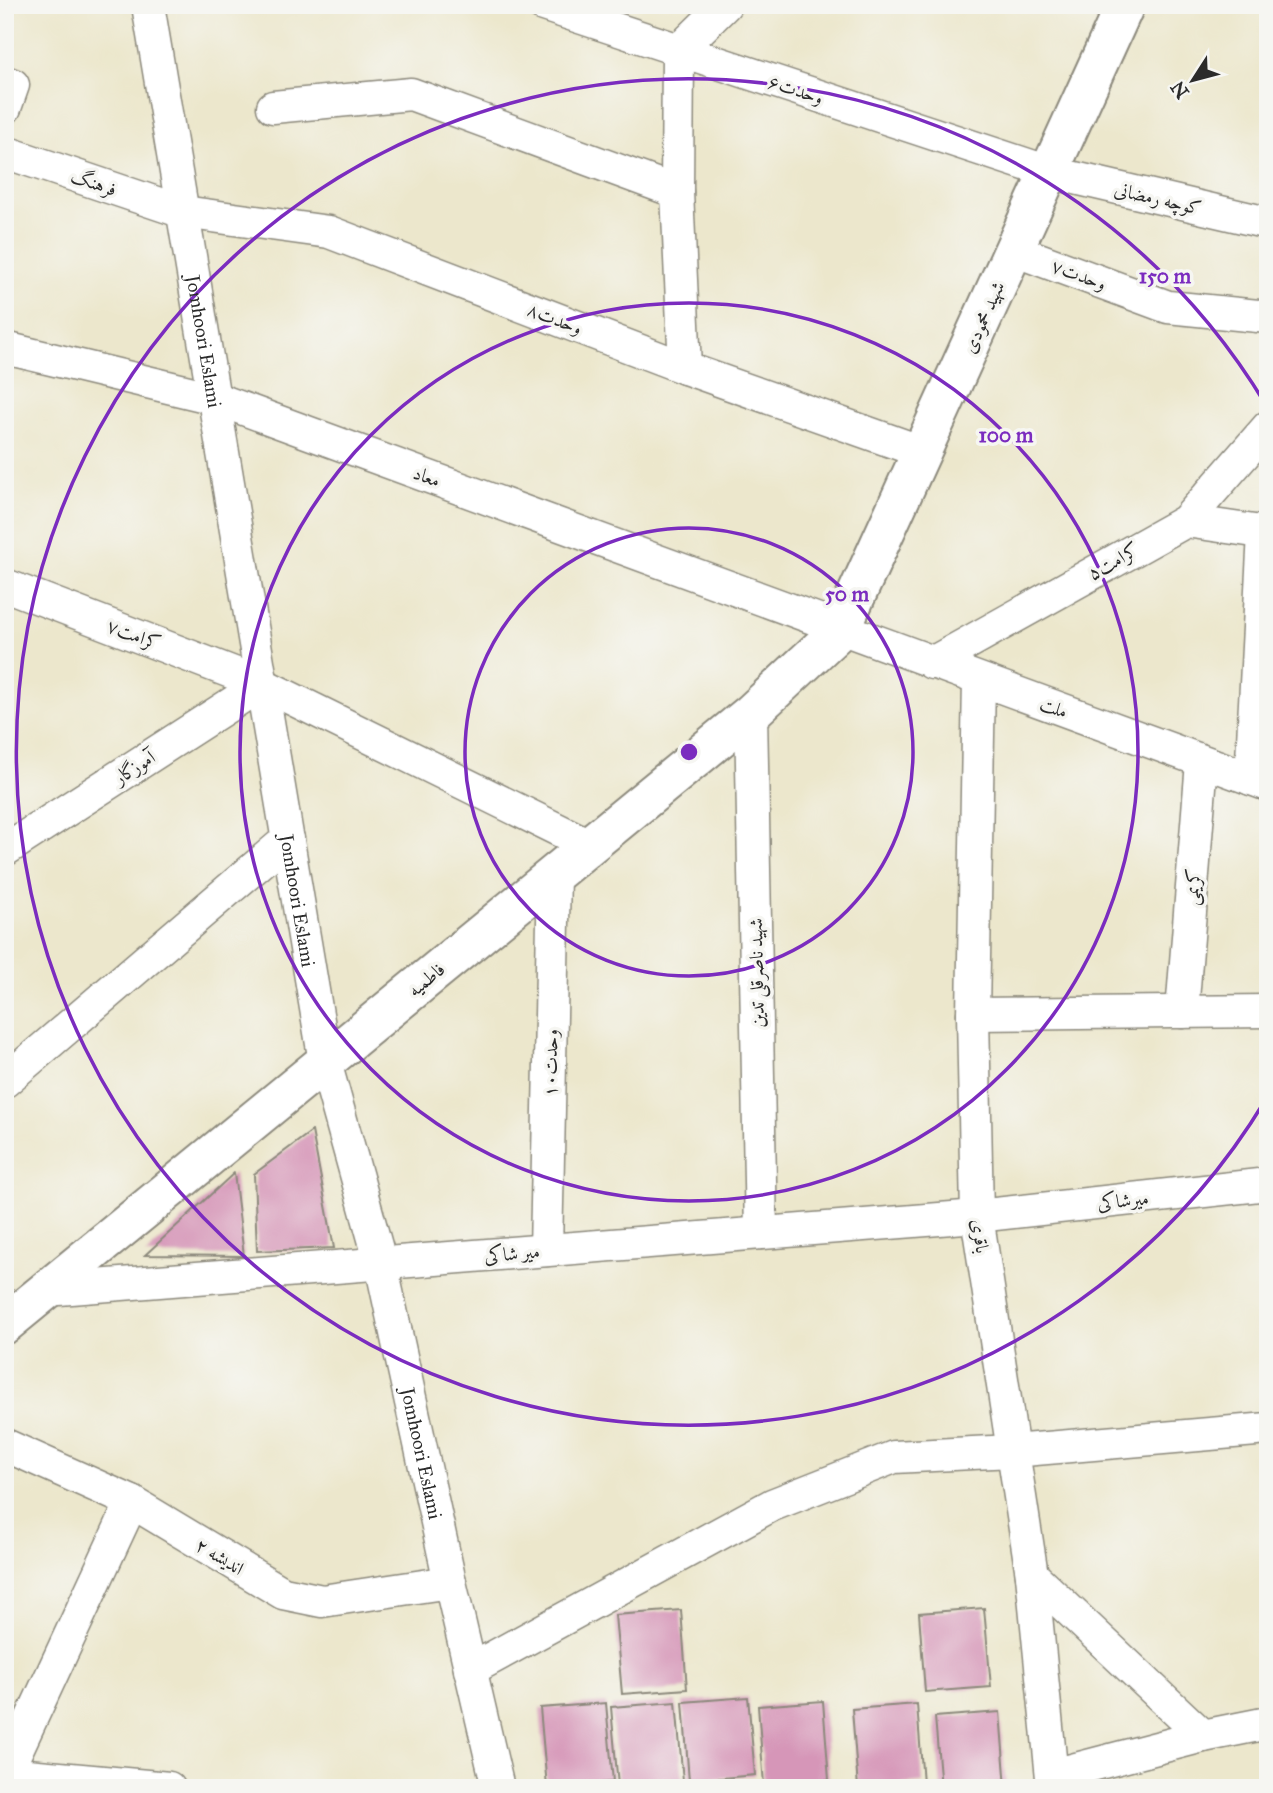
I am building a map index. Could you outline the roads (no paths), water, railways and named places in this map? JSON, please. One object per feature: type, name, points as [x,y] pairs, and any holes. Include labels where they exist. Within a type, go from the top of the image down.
[{"type":"main road","name":"شهید محمودی","points":[[841,629],[1125,5]]},
{"type":"main road","name":"فاطمیه","points":[[5,1324],[751,713],[841,629]]},
{"type":"street","name":"Jomhoori Eslami","points":[[148,5],[325,1062],[381,1264],[498,1788]]},
{"type":"street","name":"وحدت۶","points":[[543,5],[1049,172]]},
{"type":"street","points":[[685,368],[677,192],[678,51],[725,5]]},
{"type":"street","points":[[5,82],[13,85],[5,108]]},
{"type":"street","points":[[273,107],[411,94],[677,192]]},
{"type":"street","name":"فرهنگ","points":[[5,152],[183,212]]},
{"type":"street","name":"کوچه رمضانی","points":[[1049,172],[1268,223]]},
{"type":"street","name":"وحدت۸","points":[[183,212],[329,232],[685,368],[922,452]]},
{"type":"street","name":"۷وحدت","points":[[1014,250],[1168,307],[1268,317]]},
{"type":"street","name":"معاد","points":[[5,348],[214,398],[841,629]]},
{"type":"street","name":"کرامت۵","points":[[932,663],[1186,521],[1268,427]]},
{"type":"street","points":[[1186,521],[1266,533],[1259,782]]},
{"type":"street","name":"کرامت۷","points":[[5,585],[262,684],[589,845]]},
{"type":"street","name":"ملت","points":[[841,629],[1259,782]]},
{"type":"street","name":"باقری","points":[[979,680],[973,1014],[977,1216],[1032,1575],[1053,1782]]},
{"type":"street","name":"آموزگار","points":[[5,850],[262,684]]},
{"type":"street","name":"شهید ناصرقلی تدین","points":[[751,713],[761,1233]]},
{"type":"street","name":"کریمی","points":[[1182,1012],[1202,762]]},
{"type":"street","points":[[5,1081],[288,839]]},
{"type":"street","name":"وحدت۱۰","points":[[546,1250],[554,875]]},
{"type":"street","points":[[973,1014],[1268,1012]]},
{"type":"street","name":"میرشاکی","points":[[977,1216],[1268,1184]]},
{"type":"street","name":"میر شاکی","points":[[46,1290],[977,1216]]},
{"type":"street","points":[[470,1670],[784,1500],[894,1457],[1012,1451],[1268,1429]]},
{"type":"street","name":"اندیشه ۲","points":[[5,1445],[132,1502],[283,1593],[322,1601],[450,1582]]},
{"type":"street","points":[[132,1502],[6,1773],[169,1788]]},
{"type":"street","points":[[1032,1575],[1203,1736]]},
{"type":"street","points":[[1053,1782],[1203,1736],[1268,1723]]}]
